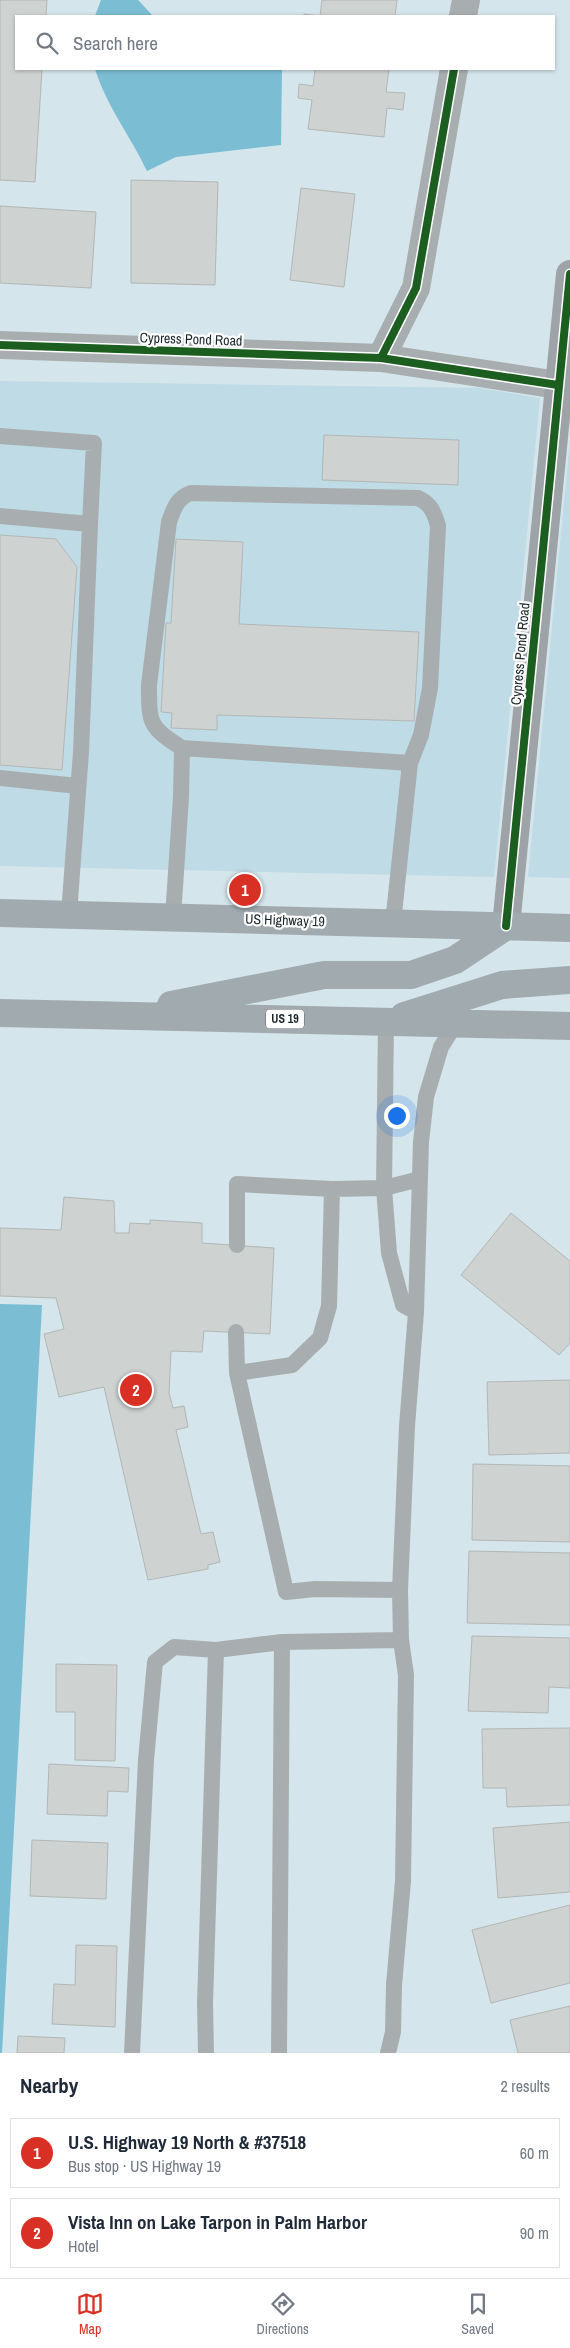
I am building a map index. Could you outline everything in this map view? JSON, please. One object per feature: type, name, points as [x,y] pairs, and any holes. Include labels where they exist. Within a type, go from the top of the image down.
[{"type":"highway","name":"US Highway 19","points":[[0,912],[570,928]]},
{"type":"highway","points":[[121,1016],[324,974],[411,975],[455,960],[506,926]]},
{"type":"highway","points":[[386,1022],[502,985],[570,980]]},
{"type":"highway","name":"US 19","points":[[0,1013],[570,1026]]},
{"type":"street","points":[[464,15],[466,0]]},
{"type":"street","points":[[381,358],[416,288],[454,70]]},
{"type":"street","name":"Cypress Pond Road","points":[[506,926],[570,274]]},
{"type":"street","name":"Cypress Pond Road","points":[[0,345],[381,358],[558,385]]},
{"type":"lane","points":[[0,436],[94,443],[78,786],[69,914]]},
{"type":"lane","points":[[393,923],[410,763],[421,735],[430,688],[438,526],[433,509],[426,502],[418,498],[191,493],[182,497],[175,505],[169,522],[149,685],[149,713],[157,732],[182,748],[410,763]]},
{"type":"lane","points":[[0,516],[90,524]]},
{"type":"lane","points":[[173,917],[181,797],[182,748]]},
{"type":"lane","points":[[0,778],[78,786]]},
{"type":"lane","points":[[386,1022],[384,1188],[389,1253],[403,1305],[416,1312]]},
{"type":"lane","points":[[388,2053],[393,2032],[394,1985],[403,1882],[406,1675],[401,1640],[400,1590],[407,1426],[416,1312],[421,1142],[426,1097],[442,1047],[456,1023]]},
{"type":"lane","points":[[237,1245],[237,1184],[332,1189],[384,1188],[420,1179]]},
{"type":"lane","points":[[237,1373],[292,1365],[320,1338],[329,1306],[332,1189]]},
{"type":"lane","points":[[236,1332],[237,1373],[286,1592],[314,1589],[400,1590]]},
{"type":"lane","points":[[132,2053],[146,1760],[155,1662],[174,1647],[216,1650],[282,1642],[401,1640]]},
{"type":"lane","points":[[278,2053],[282,1642]]},
{"type":"lane","points":[[206,2053],[204,2004],[216,1650]]},
{"type":"shaded area","points":[[0,381],[480,388],[540,398],[494,877],[0,866]]},
{"type":"shaded area","points":[[570,440],[570,878],[528,877]]},
{"type":"water","points":[[101,0],[138,0],[152,15],[95,15]]},
{"type":"water","points":[[95,70],[282,70],[281,145],[176,157],[147,171],[112,108]]},
{"type":"water","points":[[0,1304],[42,1305],[2,2053],[0,2053]]},
{"type":"building","points":[[0,0],[47,0],[46,15],[15,15],[15,70],[42,70],[35,182],[0,180]]},
{"type":"building","points":[[322,0],[397,0],[395,15],[320,15]]},
{"type":"building","points":[[315,70],[389,70],[386,92],[405,93],[403,110],[387,108],[384,137],[308,129],[312,100],[298,98],[299,84],[313,86]]},
{"type":"building","points":[[131,180],[218,182],[215,285],[131,283]]},
{"type":"building","points":[[301,188],[355,194],[344,287],[290,280]]},
{"type":"building","points":[[0,206],[96,212],[91,288],[0,283]]},
{"type":"building","points":[[324,435],[459,440],[458,485],[322,480]]},
{"type":"building","points":[[0,535],[56,539],[77,567],[62,770],[0,765]]},
{"type":"building","points":[[176,539],[243,542],[239,624],[419,632],[414,721],[217,715],[217,730],[171,728],[172,713],[161,712],[166,623],[171,623]]},
{"type":"building","points":[[64,1197],[114,1201],[115,1233],[129,1233],[130,1223],[150,1224],[150,1220],[202,1223],[202,1243],[274,1248],[270,1334],[204,1331],[202,1352],[171,1351],[169,1393],[173,1408],[184,1406],[188,1427],[176,1430],[201,1534],[213,1532],[220,1562],[208,1565],[208,1569],[148,1580],[104,1387],[59,1397],[44,1334],[64,1329],[56,1298],[0,1296],[0,1228],[61,1230]]},
{"type":"building","points":[[511,1213],[570,1261],[570,1343],[559,1355],[461,1275]]},
{"type":"building","points":[[570,1380],[570,1453],[489,1455],[487,1382]]},
{"type":"building","points":[[473,1464],[570,1466],[570,1542],[472,1540]]},
{"type":"building","points":[[469,1551],[570,1553],[570,1625],[467,1623]]},
{"type":"building","points":[[472,1636],[570,1638],[570,1688],[549,1687],[548,1713],[468,1711]]},
{"type":"building","points":[[56,1664],[117,1665],[115,1761],[75,1760],[75,1712],[56,1712]]},
{"type":"building","points":[[570,1728],[570,1805],[507,1807],[506,1788],[483,1788],[482,1729]]},
{"type":"building","points":[[49,1764],[129,1768],[128,1792],[108,1791],[107,1816],[47,1814]]},
{"type":"building","points":[[570,1822],[570,1892],[498,1898],[493,1828]]},
{"type":"building","points":[[32,1840],[108,1843],[106,1899],[30,1896]]},
{"type":"building","points":[[570,1905],[570,1983],[491,2003],[472,1930]]},
{"type":"building","points":[[76,1945],[117,1946],[115,2027],[52,2024],[54,1984],[75,1985]]},
{"type":"building","points":[[570,2006],[570,2053],[518,2053],[510,2020]]},
{"type":"building","points":[[18,2036],[65,2038],[64,2053],[17,2053]]},
{"type":"cycle path","points":[[381,358],[416,288],[454,70]]},
{"type":"cycle path","points":[[506,926],[570,274]]},
{"type":"cycle path","points":[[0,345],[381,358],[558,385]]},
{"type":"place","name":"U.S. Highway 19 North & #37518","points":[[245,890]]},
{"type":"place","name":"Vista Inn on Lake Tarpon in Palm Harbor","points":[[136,1390]]}]
